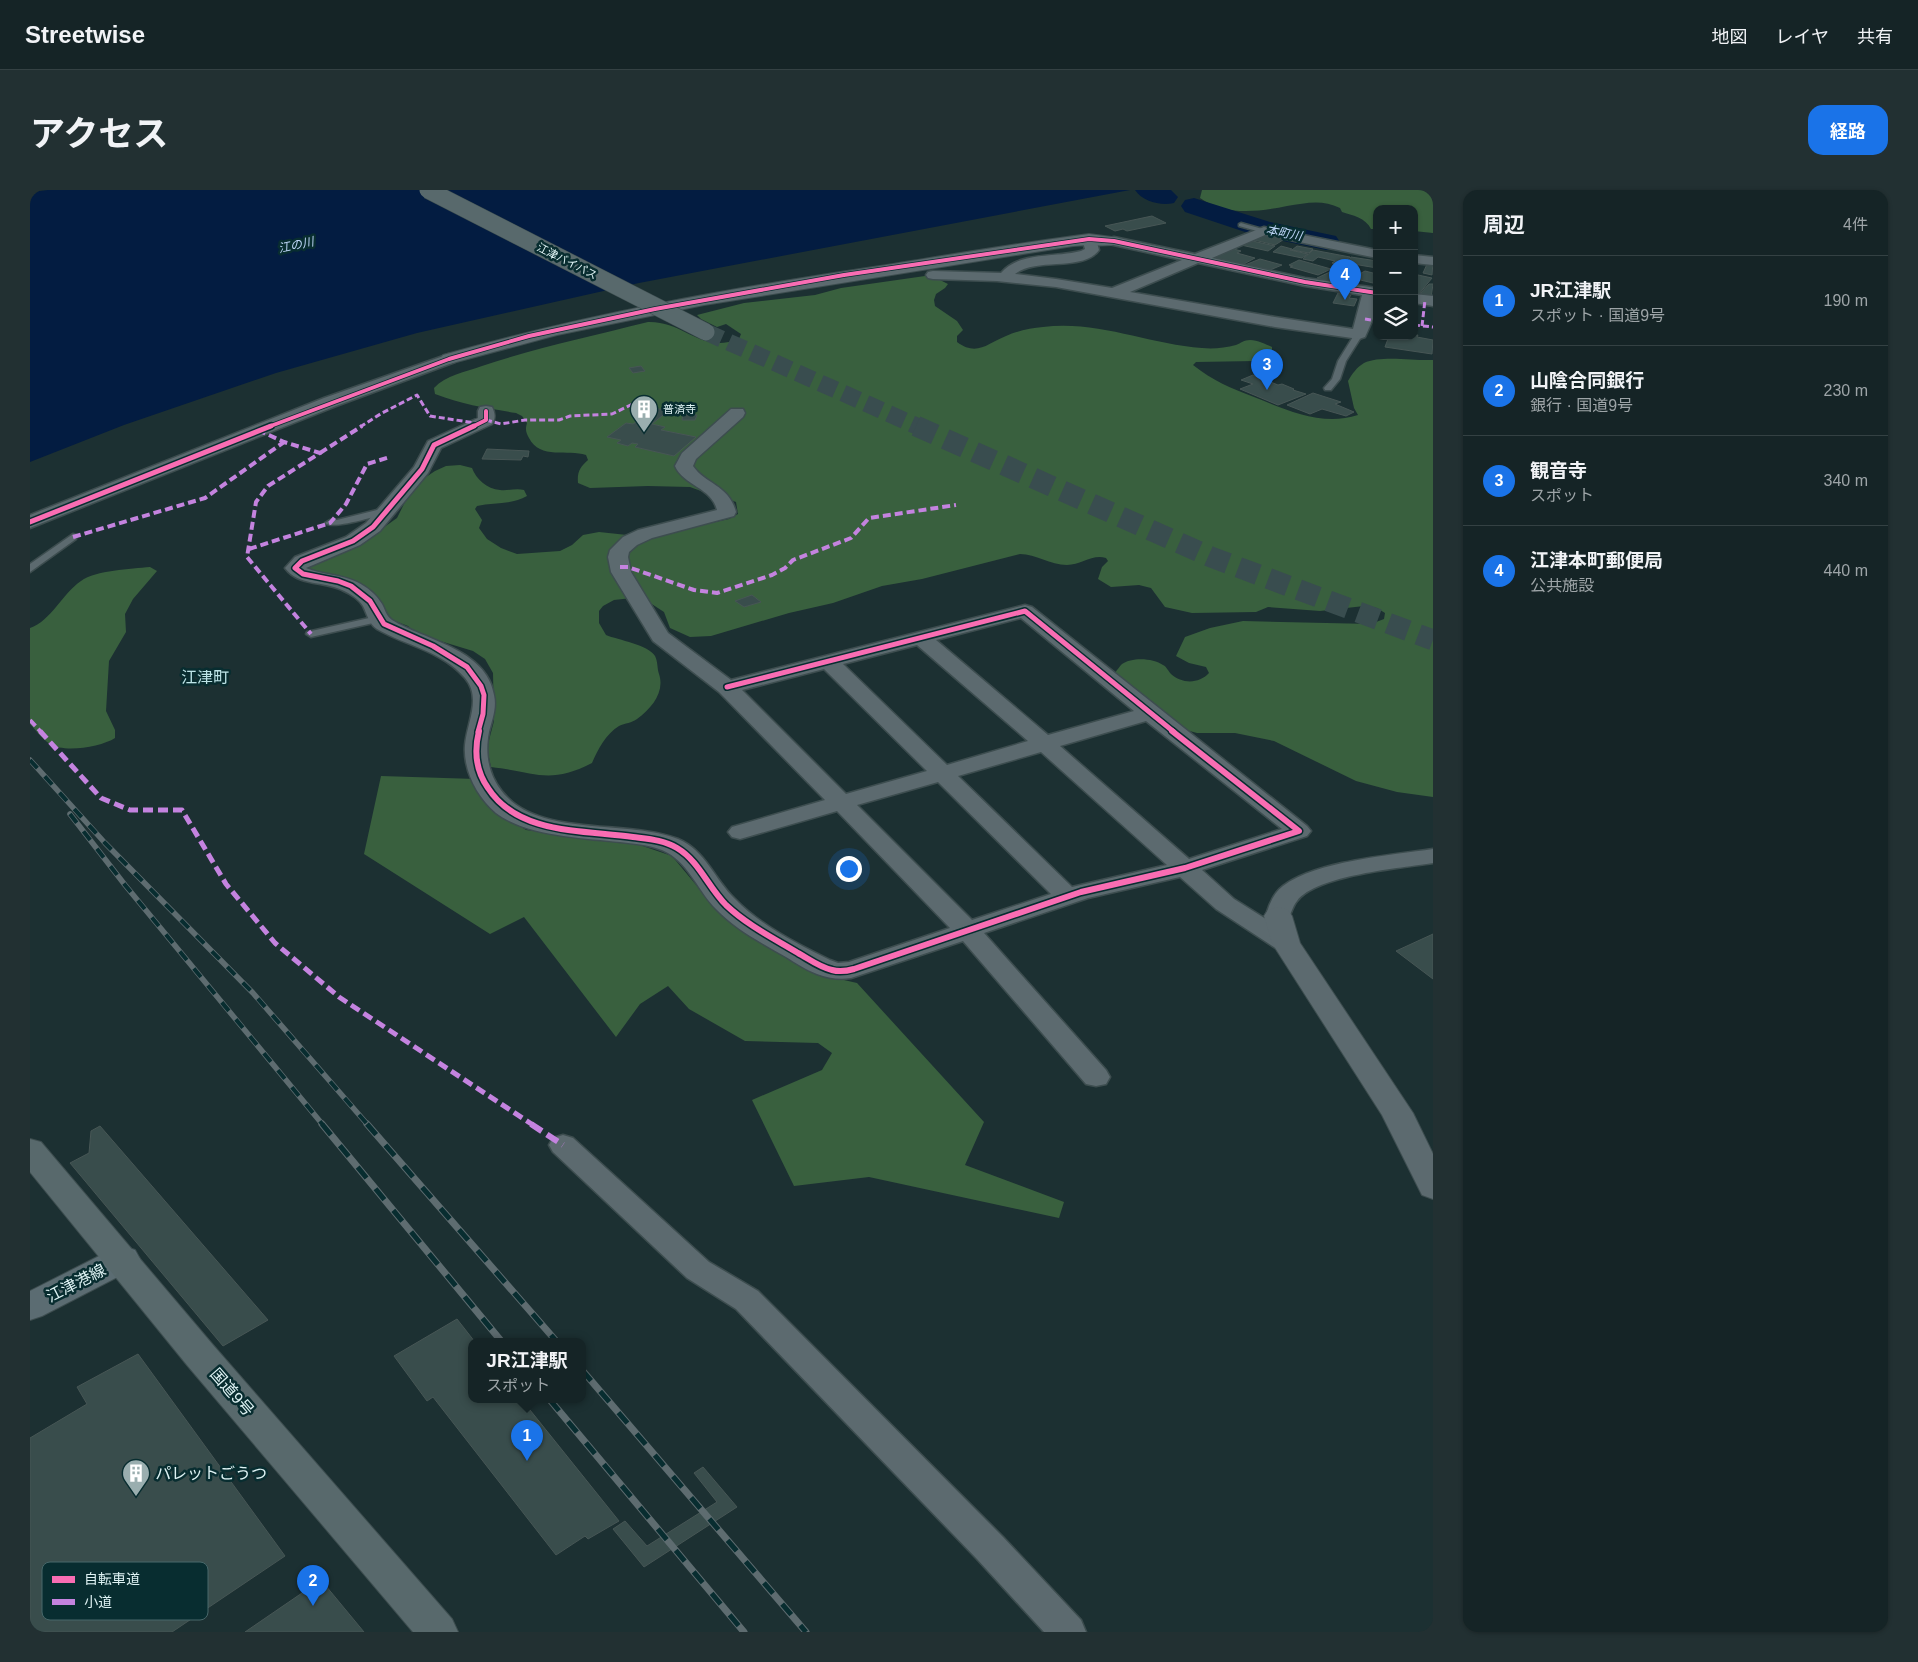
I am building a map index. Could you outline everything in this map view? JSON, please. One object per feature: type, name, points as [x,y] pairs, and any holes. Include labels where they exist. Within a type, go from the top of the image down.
[{"type":"highway","points":[[428,190],[463,208]]},
{"type":"highway","name":"江津バイパス","points":[[489,221],[706,332]]},
{"type":"highway","name":"国道9号","points":[[30,1150],[123,1259],[200,1355],[438,1632]]},
{"type":"main road","name":"江津港線","points":[[30,1307],[123,1259]]},
{"type":"street","points":[[463,208],[651,306]]},
{"type":"street","points":[[1112,293],[1264,231],[1373,253]]},
{"type":"street","points":[[1004,278],[1006,273],[1028,263],[1087,254],[1092,250],[1089,239]]},
{"type":"street","points":[[30,522],[330,402],[450,359],[538,334],[651,306],[893,267],[1089,239],[1114,241],[1315,284],[1373,293],[1359,334],[1275,322],[1056,282],[933,275]]},
{"type":"street","points":[[1418,259],[1433,261]]},
{"type":"street","points":[[1418,299],[1433,301]]},
{"type":"street","points":[[486,411],[486,420],[434,445],[422,469],[373,527],[353,541],[302,561],[296,568],[305,575],[344,583],[369,600],[378,619],[384,624],[448,653],[476,676],[484,696],[476,752],[480,769],[487,788],[512,814],[541,823],[645,839],[673,846],[689,858],[708,885],[736,913],[765,934],[820,966],[834,970],[854,969],[1068,897],[1185,868],[1299,831],[1025,611],[727,687]]},
{"type":"street","points":[[737,413],[688,457],[684,466],[686,471],[720,497],[727,508],[727,512],[645,534],[630,541],[622,547],[618,557],[621,572],[660,637],[727,687],[968,932],[1096,1077]]},
{"type":"street","points":[[921,638],[1045,744],[1225,904],[1282,929]]},
{"type":"street","points":[[828,661],[1068,897]]},
{"type":"street","points":[[740,832],[1150,713]]},
{"type":"street","points":[[1433,856],[1312,880],[1293,890],[1281,905],[1282,929],[1392,1106],[1433,1187]]},
{"type":"street","points":[[564,1145],[698,1270],[747,1300],[970,1527],[1068,1632]]},
{"type":"lane","points":[[1241,225],[1264,231]]},
{"type":"lane","points":[[1328,388],[1337,379],[1339,365],[1356,342],[1359,334]]},
{"type":"lane","points":[[330,522],[339,523],[344,520],[389,510]]},
{"type":"lane","points":[[30,568],[74,537]]},
{"type":"lane","points":[[312,634],[378,619]]},
{"type":"green space","points":[[1202,190],[1433,190],[1433,233],[1418,231],[1418,205],[1373,205],[1373,229],[1371,229],[1366,222],[1342,212],[1340,208],[1327,203],[1307,203],[1265,210],[1242,211],[1220,208],[1200,198]]},
{"type":"green space","points":[[925,276],[934,277],[948,284],[936,294],[935,306],[957,321],[963,330],[957,336],[957,342],[964,346],[977,349],[1019,331],[1038,327],[1063,326],[1103,330],[1182,346],[1202,348],[1223,348],[1246,340],[1261,342],[1272,347],[1272,353],[1268,359],[1196,362],[1193,365],[1215,380],[1238,390],[1292,412],[1318,418],[1345,418],[1358,415],[1354,408],[1348,381],[1364,363],[1379,359],[1433,360],[1433,797],[1397,792],[1356,781],[1274,741],[1235,733],[1197,733],[1175,727],[1115,673],[1122,664],[1131,660],[1148,660],[1164,666],[1180,680],[1195,681],[1209,673],[1206,667],[1189,663],[1176,656],[1185,637],[1210,628],[1243,621],[1371,624],[1384,619],[1385,613],[1377,608],[1364,606],[1320,611],[1268,607],[1256,612],[1192,613],[1165,607],[1151,588],[1139,585],[1111,587],[1098,579],[1102,567],[1108,561],[1106,558],[1096,557],[1072,565],[1061,565],[1026,554],[922,579],[882,586],[833,603],[789,613],[711,636],[690,637],[670,628],[664,612],[641,597],[614,600],[603,606],[599,611],[599,623],[606,635],[652,652],[657,661],[660,681],[659,693],[652,705],[642,715],[633,721],[619,726],[610,733],[592,763],[564,774],[542,775],[491,767],[487,748],[494,721],[493,673],[485,659],[473,651],[417,634],[408,626],[382,616],[379,601],[310,575],[301,563],[383,528],[397,518],[405,502],[420,481],[446,466],[460,465],[472,468],[476,476],[491,488],[524,490],[527,496],[521,499],[477,506],[475,509],[482,520],[479,528],[487,539],[501,548],[517,554],[560,551],[572,545],[583,535],[599,532],[646,537],[729,519],[738,514],[736,502],[709,496],[690,487],[590,488],[578,483],[580,470],[588,460],[586,455],[540,449],[529,438],[526,431],[527,423],[522,416],[516,413],[475,406],[446,398],[435,394],[434,388],[444,380],[463,372],[564,342],[648,322],[672,326],[714,343],[725,343],[739,339],[741,334],[726,324],[717,327],[697,315],[744,303],[815,295],[841,288]]},
{"type":"green space","points":[[150,567],[157,571],[133,599],[125,614],[126,632],[109,661],[106,711],[115,730],[115,738],[101,744],[82,748],[56,747],[50,744],[30,724],[30,628],[44,620],[74,586],[87,577],[95,574]]},
{"type":"green space","points":[[381,776],[476,779],[497,811],[526,830],[634,843],[672,856],[707,898],[822,975],[857,983],[984,1122],[965,1165],[1064,1202],[1059,1218],[869,1177],[794,1186],[752,1100],[822,1070],[832,1053],[818,1043],[745,1041],[689,1009],[668,986],[640,1004],[616,1037],[524,917],[490,934],[364,854]]},
{"type":"water","name":"江の川","points":[[48,190],[1130,190],[639,283],[417,333],[276,373],[124,425],[30,462],[30,192]]},
{"type":"building","points":[[1152,216],[1166,223],[1127,231],[1123,229],[1115,231],[1105,226]]},
{"type":"building","points":[[1265,233],[1286,238],[1275,245],[1254,240]]},
{"type":"building","points":[[1248,240],[1275,246],[1268,251],[1241,245]]},
{"type":"building","points":[[1281,246],[1308,254],[1302,258],[1273,252]]},
{"type":"building","points":[[1297,246],[1313,249],[1309,253],[1292,250]]},
{"type":"building","points":[[1230,248],[1241,251],[1237,253],[1255,258],[1242,265],[1206,258]]},
{"type":"building","points":[[1313,250],[1350,257],[1340,265],[1332,263],[1335,261],[1318,257],[1313,261],[1303,259]]},
{"type":"building","points":[[1351,257],[1373,260],[1373,267],[1347,263]]},
{"type":"building","points":[[1260,259],[1282,265],[1270,270],[1245,265]]},
{"type":"building","points":[[1299,260],[1331,269],[1318,275],[1290,267],[1293,266],[1289,265]]},
{"type":"building","points":[[1428,262],[1433,262],[1432,275],[1423,273]]},
{"type":"building","points":[[1365,271],[1373,273],[1373,283],[1352,278]]},
{"type":"building","points":[[1330,272],[1345,277],[1333,283],[1317,278]]},
{"type":"building","points":[[1418,275],[1432,278],[1419,294]]},
{"type":"building","points":[[1429,284],[1433,284],[1431,298],[1419,295]]},
{"type":"building","points":[[1338,293],[1351,295],[1349,298],[1357,299],[1354,306],[1333,303]]},
{"type":"building","points":[[1418,337],[1433,340],[1432,354],[1385,347],[1388,340],[1418,340]]},
{"type":"building","points":[[641,366],[645,371],[633,373],[629,368]]},
{"type":"building","points":[[1253,375],[1306,394],[1278,405],[1240,389],[1253,384],[1241,380]]},
{"type":"building","points":[[1313,393],[1341,402],[1335,404],[1354,412],[1346,416],[1322,409],[1310,414],[1287,405]]},
{"type":"building","name":"普済寺","points":[[650,407],[668,411],[652,424],[665,427],[661,430],[696,437],[674,456],[635,447],[638,444],[632,443],[628,446],[617,443],[621,440],[607,437],[626,423],[633,424],[639,420],[634,419]]},
{"type":"building","points":[[683,414],[697,415],[695,420],[682,420]]},
{"type":"building","points":[[487,449],[529,451],[528,457],[523,456],[521,460],[482,459]]},
{"type":"building","points":[[752,595],[761,602],[744,607],[735,601]]},
{"type":"building","points":[[1433,934],[1433,979],[1396,951]]},
{"type":"building","points":[[100,1126],[268,1320],[223,1346],[70,1163],[89,1153],[91,1131]]},
{"type":"building","points":[[457,1319],[472,1338],[468,1338],[468,1403],[524,1403],[619,1521],[588,1539],[585,1536],[556,1555],[433,1397],[427,1401],[394,1356]]},
{"type":"building","name":"パレットごうつ","points":[[138,1354],[285,1556],[208,1608],[208,1562],[42,1562],[42,1620],[190,1620],[172,1632],[30,1632],[30,1438],[87,1404],[77,1387]]},
{"type":"building","points":[[703,1467],[737,1507],[644,1567],[613,1529],[625,1521],[647,1546],[717,1502],[694,1473]]},
{"type":"building","points":[[321,1580],[364,1632],[245,1632]]},
{"type":"waterway","name":"本町川","points":[[1148,190],[1165,197]]},
{"type":"waterway","name":"本町川","points":[[1194,206],[1264,229],[1326,242]]},
{"type":"tunnel","points":[[706,332],[919,427]]},
{"type":"tunnel","points":[[916,426],[1211,557],[1433,640]]},
{"type":"railway","points":[[30,760],[105,843],[253,993],[368,1125]]},
{"type":"railway","points":[[70,814],[125,885],[323,1125]]},
{"type":"railway","points":[[322,1124],[499,1338]]},
{"type":"railway","points":[[367,1124],[554,1338]]},
{"type":"railway","points":[[586,1375],[806,1632]]},
{"type":"railway","points":[[553,1403],[744,1632]]},
{"type":"marked path","points":[[1422,326],[1425,300]]},
{"type":"marked path","points":[[1365,319],[1373,320]]},
{"type":"marked path","points":[[1418,325],[1433,327]]},
{"type":"marked path","points":[[320,453],[382,413],[417,395],[430,416],[475,423]]},
{"type":"marked path","points":[[486,420],[501,424],[525,420],[559,420],[570,416],[612,414],[643,399],[652,398]]},
{"type":"marked path","points":[[258,430],[284,442],[320,453],[268,486],[256,502],[247,557],[311,634]]},
{"type":"marked path","points":[[73,537],[205,498],[284,442]]},
{"type":"marked path","points":[[249,549],[330,523],[346,504],[367,464],[390,457]]},
{"type":"marked path","points":[[620,567],[628,567],[694,590],[717,593],[772,575],[785,568],[793,560],[851,538],[869,518],[956,505]]},
{"type":"marked path","points":[[30,720],[101,798],[130,810],[182,810],[226,884],[275,943],[339,997],[563,1145]]},
{"type":"cycle path","points":[[30,522],[330,402],[449,359],[529,336],[655,309],[844,275],[1089,239],[1114,241],[1305,282],[1373,292]]},
{"type":"cycle path","points":[[486,411],[486,420],[434,445],[422,469],[373,527],[353,541],[302,561],[295,568],[303,574],[347,584],[370,601],[384,624],[420,639],[457,659],[467,667],[475,676],[484,695],[483,714],[476,743],[477,761],[481,776],[494,797],[517,816],[550,826],[646,839],[671,845],[687,856],[726,905],[743,919],[817,964],[838,971],[854,969],[1081,892],[1185,868],[1299,831],[1025,611],[727,687]]},
{"type":"place","name":"江津本町郵便局","points":[[1345,300]]},
{"type":"place","name":"観音寺","points":[[1267,390]]},
{"type":"place","name":"普済寺","points":[[644,433]]},
{"type":"place","name":"JR江津駅","points":[[527,1461]]},
{"type":"place","name":"パレットごうつ","points":[[136,1497]]},
{"type":"place","name":"山陰合同銀行","points":[[313,1606]]},
{"type":"district","name":"江津町","points":[[205,677]]}]
